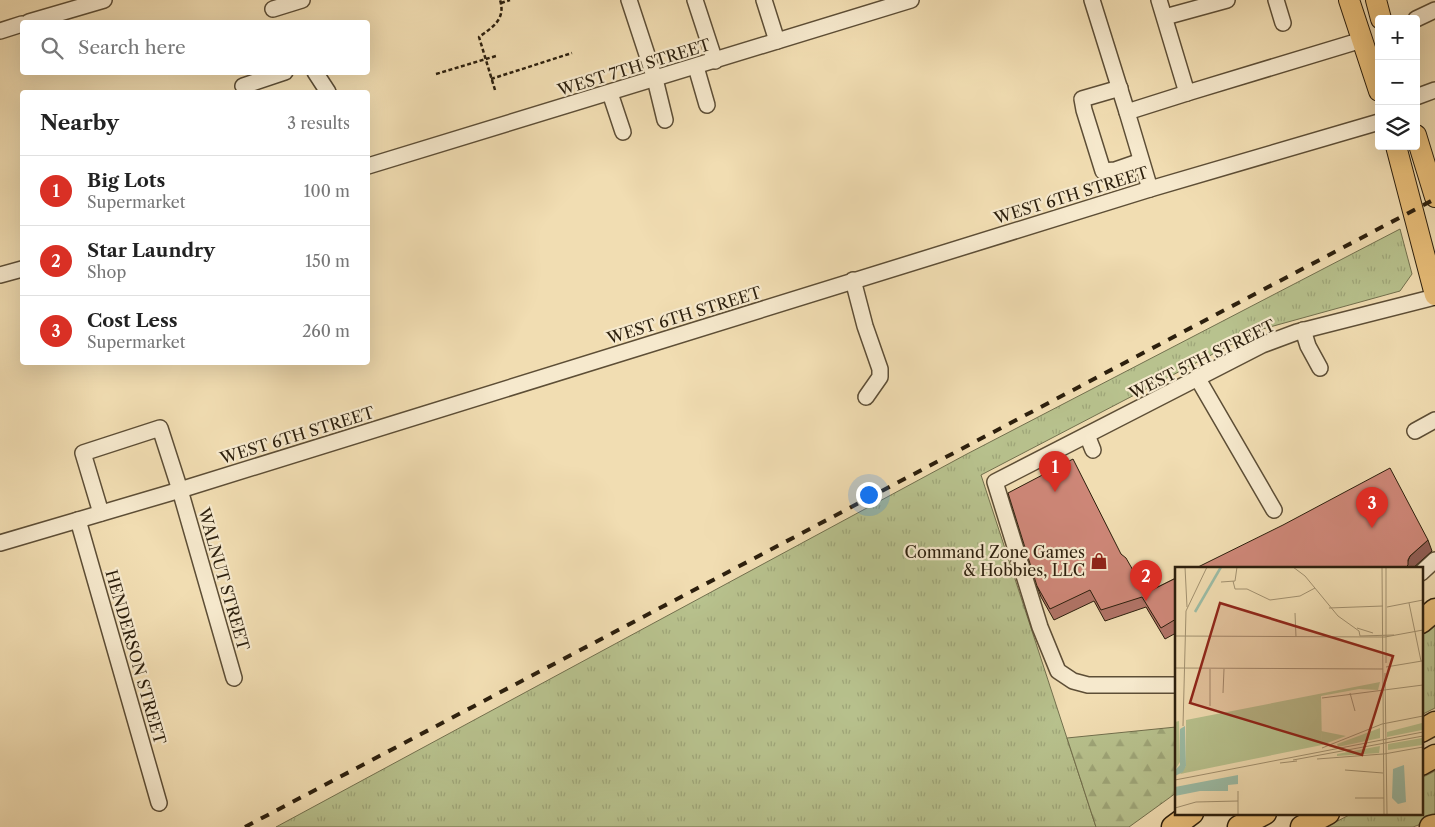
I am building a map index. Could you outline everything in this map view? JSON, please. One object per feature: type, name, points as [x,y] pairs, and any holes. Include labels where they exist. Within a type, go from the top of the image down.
[{"type":"highway","points":[[1422,621],[1435,610]]},
{"type":"highway","points":[[1422,730],[1435,724]]},
{"type":"highway","points":[[1422,763],[1435,756]]},
{"type":"highway","points":[[1173,827],[1191,814]]},
{"type":"highway","points":[[1239,827],[1263,814]]},
{"type":"highway","points":[[1302,827],[1326,814]]},
{"type":"highway","points":[[1431,827],[1435,826]]},
{"type":"main road","points":[[1349,0],[1375,79]]},
{"type":"main road","points":[[1354,0],[1366,11],[1375,41]]},
{"type":"main road","points":[[1376,0],[1380,15]]},
{"type":"main road","points":[[1420,148],[1433,189]]},
{"type":"main road","points":[[1397,150],[1435,296]]},
{"type":"main road","points":[[1410,150],[1420,180],[1433,189]]},
{"type":"street","points":[[36,20],[104,0]]},
{"type":"street","points":[[273,10],[302,0]]},
{"type":"street","points":[[629,0],[655,79],[665,120]]},
{"type":"street","points":[[695,0],[715,61]]},
{"type":"street","points":[[764,0],[777,41]]},
{"type":"street","name":"WEST 7TH STREET","points":[[370,165],[911,0]]},
{"type":"street","points":[[1092,0],[1150,189]]},
{"type":"street","points":[[1159,0],[1187,93]]},
{"type":"street","points":[[1164,17],[1227,0]]},
{"type":"street","points":[[1276,0],[1283,23]]},
{"type":"street","points":[[1420,17],[1435,10]]},
{"type":"street","points":[[0,31],[20,25]]},
{"type":"street","points":[[1127,112],[1362,40]]},
{"type":"street","points":[[696,67],[707,104]]},
{"type":"street","points":[[243,86],[276,75]]},
{"type":"street","points":[[317,75],[327,90]]},
{"type":"street","points":[[1120,88],[1082,99],[1084,110],[1103,172],[1141,161]]},
{"type":"street","points":[[1420,96],[1435,90]]},
{"type":"street","points":[[610,93],[622,132]]},
{"type":"street","name":"WEST 6TH STREET","points":[[0,543],[180,490],[1150,189],[1375,123]]},
{"type":"street","points":[[0,275],[20,270]]},
{"type":"street","points":[[853,280],[865,326],[880,369],[880,377],[866,397]]},
{"type":"street","name":"WEST 5TH STREET","points":[[1175,685],[1088,685],[1073,681],[1058,672],[1040,627],[995,482],[1262,345],[1303,330],[1435,296]]},
{"type":"street","points":[[1303,330],[1308,346],[1320,368]]},
{"type":"street","points":[[1198,379],[1274,510]]},
{"type":"street","points":[[1415,431],[1435,420]]},
{"type":"street","name":"WALNUT STREET","points":[[101,513],[83,453],[160,428],[180,490],[234,678]]},
{"type":"street","points":[[1087,435],[1093,450]]},
{"type":"street","name":"HENDERSON STREET","points":[[78,520],[159,803]]},
{"type":"street","points":[[1422,572],[1435,560]]},
{"type":"path","points":[[494,90],[479,37],[497,24],[503,8],[501,1],[510,0]]},
{"type":"path","points":[[491,79],[572,53]]},
{"type":"path","points":[[436,74],[496,56]]},
{"type":"green space","points":[[1400,229],[1412,274],[1400,291],[1259,330],[981,475],[1096,827],[276,827],[965,455]]},
{"type":"green space","points":[[1435,620],[1435,708],[1422,714],[1422,630]]},
{"type":"green space","points":[[1175,727],[1175,794],[1129,827],[1096,827],[1067,738]]},
{"type":"green space","points":[[1435,771],[1435,819],[1413,827],[1326,827],[1351,814],[1422,814],[1422,778]]},
{"type":"building","points":[[1073,459],[1121,554],[1126,558],[1146,593],[1175,578],[1175,620],[1161,628],[1142,597],[1101,610],[1090,590],[1050,609],[1037,586],[1008,493]]},
{"type":"building","points":[[1390,468],[1428,540],[1410,556],[1406,567],[1198,567],[1283,525]]},
{"type":"railway","points":[[245,827],[1435,199]]},
{"type":"place","name":"Big Lots","points":[[1055,492]]},
{"type":"place","name":"Cost Less","points":[[1372,528]]},
{"type":"place","name":"Command Zone Games & Hobbies, LLC","points":[[1099,561]]},
{"type":"place","name":"Star Laundry","points":[[1146,601]]}]
